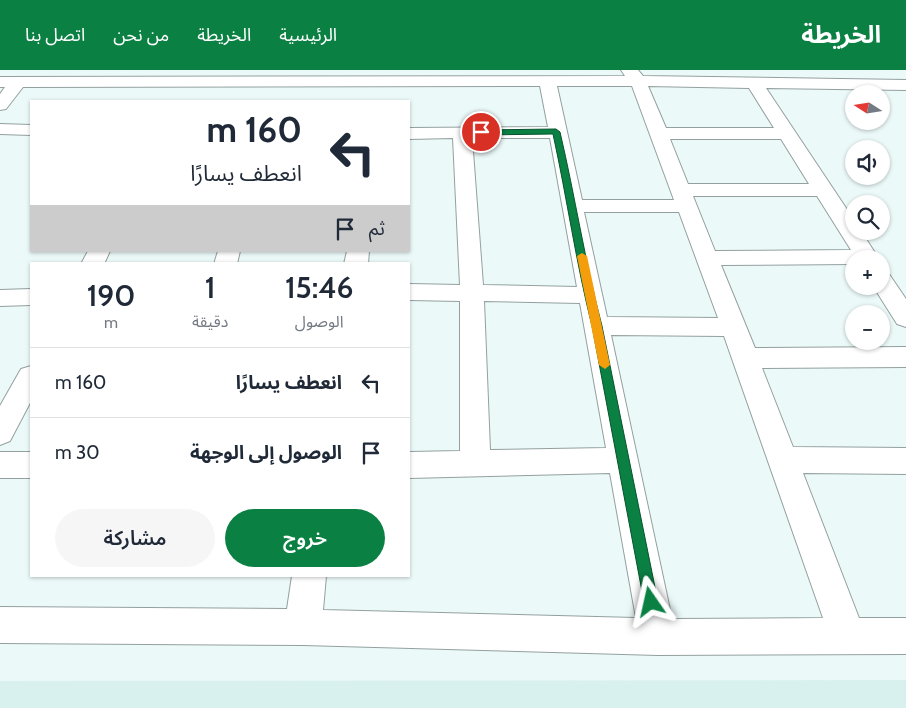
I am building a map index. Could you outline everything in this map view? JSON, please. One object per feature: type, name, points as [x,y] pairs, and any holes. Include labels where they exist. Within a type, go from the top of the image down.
[{"type":"street","points":[[0,75],[5,70]]},
{"type":"street","points":[[828,70],[839,84]]},
{"type":"street","points":[[894,70],[906,85]]},
{"type":"street","points":[[0,82],[102,76],[192,84],[361,76],[380,83],[548,82],[633,76],[723,76],[754,83],[906,85]]},
{"type":"street","points":[[633,76],[659,134],[734,327],[848,635]]},
{"type":"street","points":[[0,105],[18,82]]},
{"type":"street","points":[[548,82],[556,132],[573,206],[589,295],[597,326],[658,637]]},
{"type":"street","points":[[379,100],[380,83]]},
{"type":"street","points":[[754,83],[862,250]]},
{"type":"street","points":[[182,100],[192,84]]},
{"type":"street","points":[[0,129],[30,130]]},
{"type":"street","points":[[462,132],[472,292],[476,463]]},
{"type":"street","points":[[410,133],[556,132]]},
{"type":"street","points":[[659,134],[786,133]]},
{"type":"street","points":[[573,206],[823,190]]},
{"type":"street","points":[[707,258],[845,258]]},
{"type":"street","points":[[410,292],[589,295]]},
{"type":"street","points":[[890,294],[906,318]]},
{"type":"street","points":[[0,298],[30,297]]},
{"type":"street","points":[[597,326],[734,327]]},
{"type":"street","points":[[745,358],[906,357]]},
{"type":"street","points":[[0,434],[30,378]]},
{"type":"street","points":[[410,465],[623,460]]},
{"type":"street","points":[[783,460],[906,461]]},
{"type":"street","points":[[0,465],[30,466]]},
{"type":"street","points":[[303,627],[309,577]]},
{"type":"street","points":[[0,626],[303,627],[658,637],[906,636]]},
{"type":"shaded area","points":[[906,680],[906,708],[0,708],[0,681]]},
{"type":"slow traffic","points":[[582,256],[605,365]]},
{"type":"route","points":[[481,132],[556,132],[573,206],[589,295],[597,326],[651,602]]}]
